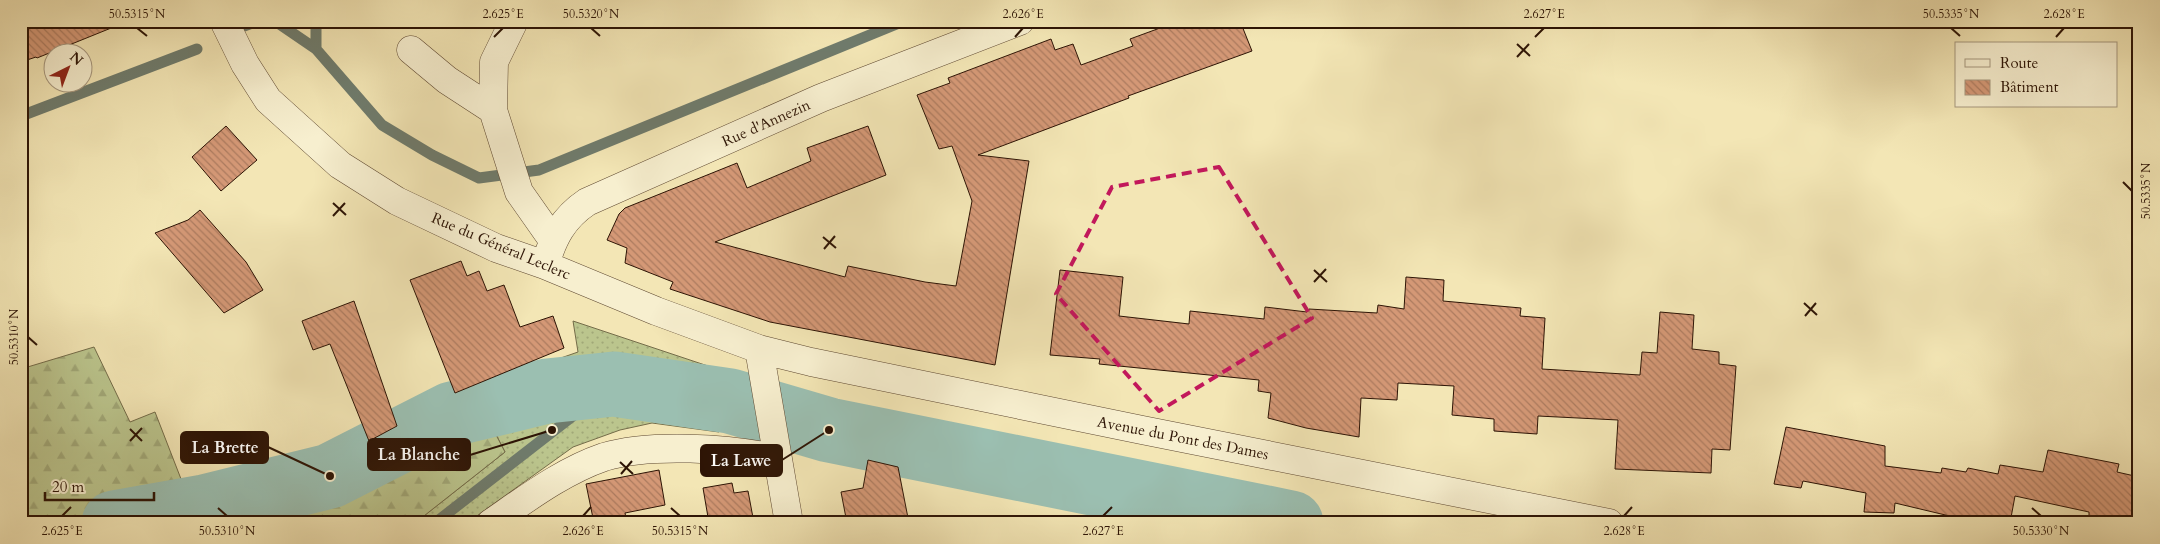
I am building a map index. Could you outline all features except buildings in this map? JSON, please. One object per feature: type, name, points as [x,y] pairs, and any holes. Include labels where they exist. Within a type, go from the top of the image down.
[{"type":"street","name":"Rue du Général Leclerc","points":[[224,21],[245,64],[268,100],[340,165],[396,201],[496,248],[545,265],[656,311],[761,359]]},
{"type":"street","points":[[514,21],[494,62],[493,110],[519,192],[552,239]]},
{"type":"street","name":"Rue d'Annezin","points":[[545,265],[552,239],[572,212],[587,202],[821,98],[1020,21]]},
{"type":"street","points":[[411,50],[447,80],[493,110]]},
{"type":"street","points":[[761,359],[789,523]]},
{"type":"street","name":"Avenue du Pont des Dames","points":[[761,359],[1142,430],[1609,523]]},
{"type":"street","points":[[491,523],[546,485],[603,458],[651,448],[756,454],[778,452]]},
{"type":"highlighted area","points":[[1219,167],[1312,318],[1159,411],[1056,294],[1112,187]]},
{"type":"green space","points":[[573,321],[720,370],[719,432],[652,423],[620,430],[573,447],[467,523],[415,523],[505,452],[480,403],[514,384],[512,375],[578,352]]},
{"type":"green space","points":[[94,347],[130,422],[155,412],[188,497],[228,490],[364,452],[476,397],[505,452],[415,523],[21,523],[21,369]]},
{"type":"waterway","points":[[244,26],[258,21]]},
{"type":"waterway","points":[[275,21],[316,49],[382,125],[432,155],[479,178],[539,170],[904,21]]},
{"type":"waterway","points":[[316,21],[316,49]]},
{"type":"waterway","points":[[21,116],[197,49]]},
{"type":"waterway","points":[[435,523],[614,384]]},
{"type":"waterway","points":[[114,523],[204,507],[330,476],[452,414],[547,391],[614,384],[730,401],[829,430],[1291,523]]},
{"type":"place","name":"La Blanche","points":[[552,430]]},
{"type":"place","name":"La Lawe","points":[[829,430]]},
{"type":"place","name":"La Brette","points":[[330,476]]}]
